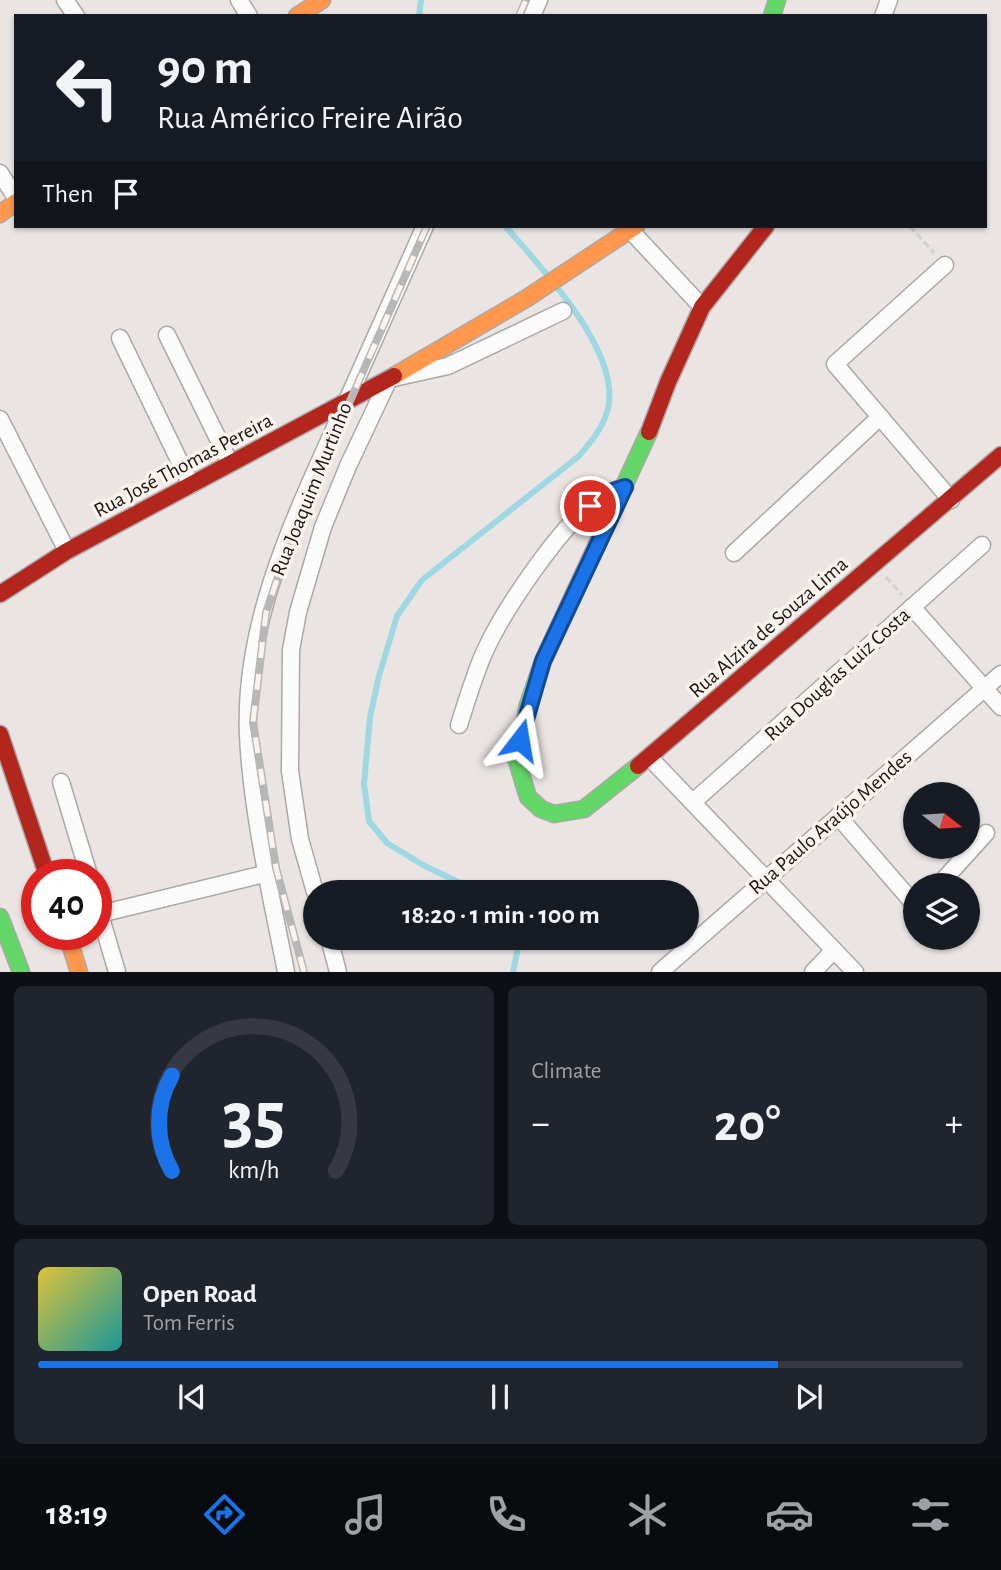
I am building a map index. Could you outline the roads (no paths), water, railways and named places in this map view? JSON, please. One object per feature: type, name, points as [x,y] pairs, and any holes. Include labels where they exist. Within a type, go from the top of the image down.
[{"type":"main road","points":[[300,14],[321,0]]},
{"type":"main road","points":[[0,214],[14,202]]},
{"type":"main road","name":"Rua José Thomas Pereira","points":[[0,594],[67,551],[389,379],[527,298],[634,228]]},
{"type":"main road","points":[[625,487],[685,341],[702,307],[764,228]]},
{"type":"main road","name":"Rua Alzira de Souza Lima","points":[[625,487],[543,661],[520,740],[517,761],[528,797],[541,809],[554,814],[584,809],[649,757],[1001,456]]},
{"type":"main road","points":[[0,734],[42,859]]},
{"type":"main road","points":[[0,917],[21,971]]},
{"type":"main road","points":[[72,950],[79,971]]},
{"type":"street","points":[[0,173],[14,197]]},
{"type":"street","name":"Rua Joaquim Murtinho","points":[[286,971],[253,780],[248,735],[254,646],[296,516],[424,228]]},
{"type":"street","points":[[634,228],[702,307]]},
{"type":"street","points":[[944,265],[835,364],[951,499]]},
{"type":"street","name":"Rua José Thomas Pereira","points":[[389,379],[448,366],[562,311]]},
{"type":"street","points":[[167,335],[230,463]]},
{"type":"street","points":[[120,338],[191,485]]},
{"type":"street","name":"Rua Joaquim Murtinho","points":[[312,880],[300,839],[290,771],[291,650],[298,612],[323,527],[389,379]]},
{"type":"street","points":[[734,553],[880,417]]},
{"type":"street","points":[[0,419],[67,551]]},
{"type":"street","points":[[459,724],[485,651],[525,583],[565,532],[590,506],[605,494],[625,487]]},
{"type":"street","name":"Rua Douglas Luiz Costa","points":[[693,802],[982,545]]},
{"type":"street","points":[[912,607],[1001,707]]},
{"type":"street","name":"Rua Paulo Araújo Mendes","points":[[660,971],[1001,674]]},
{"type":"street","points":[[649,757],[855,971]]},
{"type":"street","points":[[61,782],[84,859]]},
{"type":"street","points":[[838,816],[903,891]]},
{"type":"street","points":[[950,873],[986,833]]},
{"type":"street","points":[[112,904],[268,873]]},
{"type":"street","points":[[111,950],[117,971]]},
{"type":"street","points":[[332,950],[338,971]]},
{"type":"street","points":[[813,971],[834,950]]},
{"type":"waterway","points":[[419,14],[421,0]]},
{"type":"waterway","points":[[454,880],[387,843],[369,821],[364,784],[370,717],[397,616],[422,580],[579,456],[605,418],[609,389],[604,365],[576,313],[507,228]]},
{"type":"waterway","points":[[513,972],[518,950]]},
{"type":"railway","points":[[520,14],[526,0]]},
{"type":"railway","points":[[304,972],[276,868],[253,722],[266,613],[292,533],[426,228]]}]
